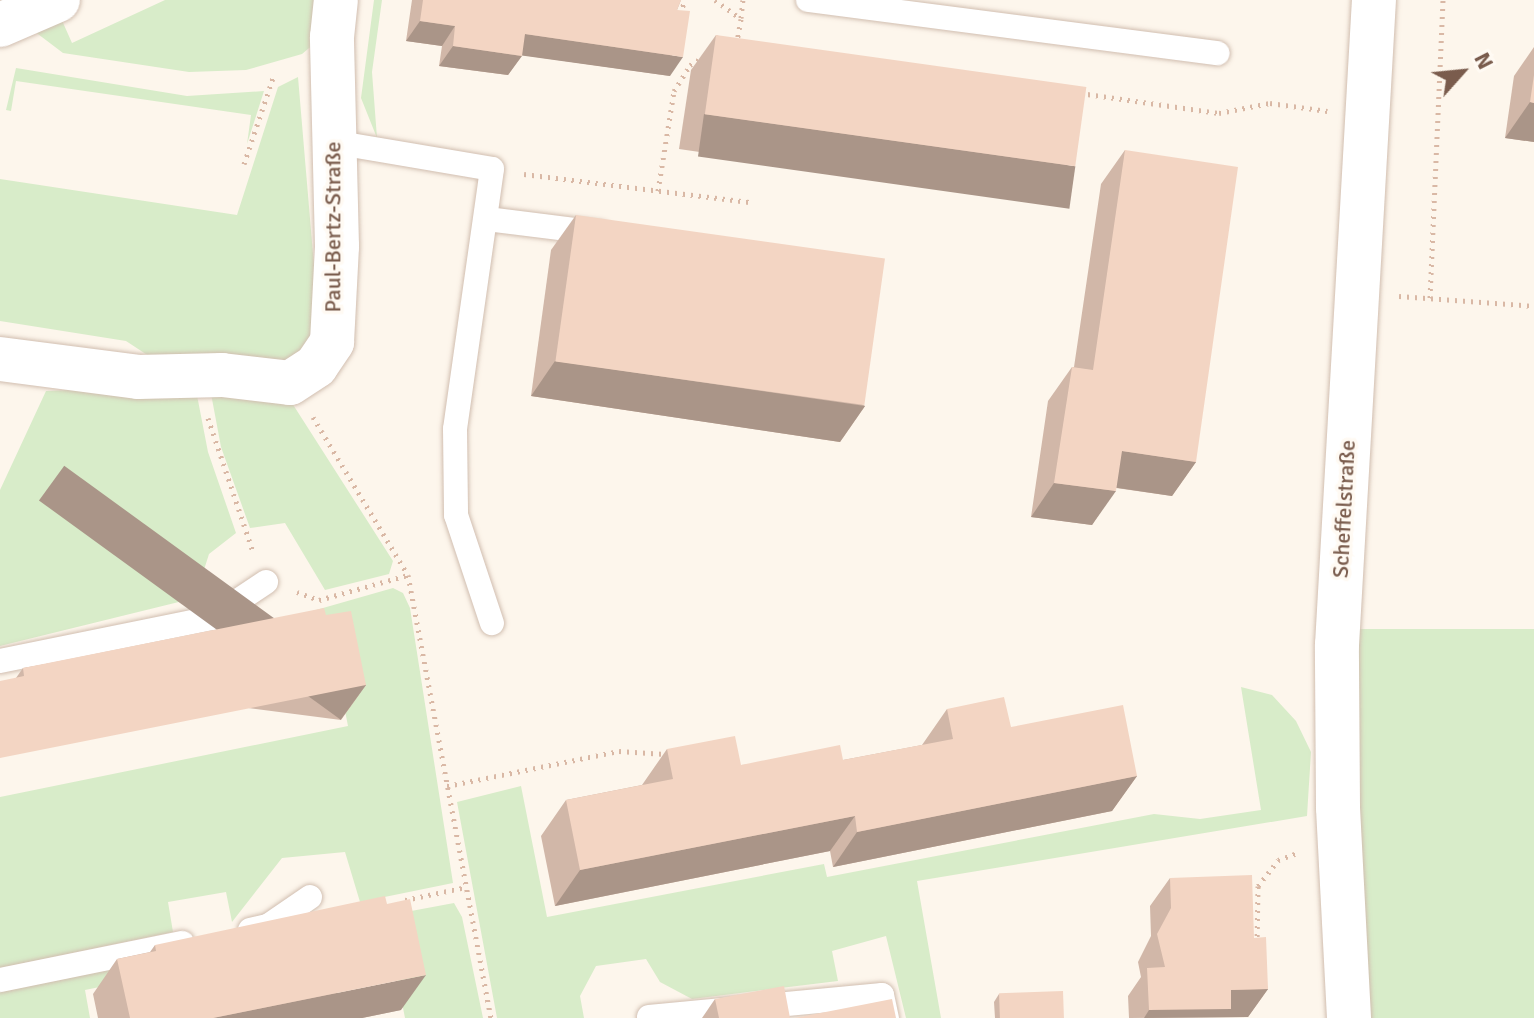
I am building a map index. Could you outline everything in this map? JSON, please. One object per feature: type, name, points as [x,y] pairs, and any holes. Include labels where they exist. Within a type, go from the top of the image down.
[{"type":"main road","points":[[0,25],[58,0]]},
{"type":"main road","name":"Paul-Bertz-Straße","points":[[290,383],[316,366],[332,342],[336,0]]},
{"type":"main road","name":"Scheffelstraße","points":[[1349,1018],[1340,852],[1337,645],[1364,115],[1374,0]]},
{"type":"main road","points":[[0,359],[138,377],[222,375],[290,383]]},
{"type":"lane","points":[[808,0],[1218,53]]},
{"type":"lane","points":[[333,142],[492,169],[455,429],[456,515],[492,623]]},
{"type":"lane","points":[[487,219],[622,236]]},
{"type":"lane","points":[[0,661],[212,618],[266,582]]},
{"type":"lane","points":[[0,980],[268,926],[310,897]]},
{"type":"lane","points":[[649,1017],[882,995],[887,1018]]},
{"type":"path","points":[[678,18],[685,0]]},
{"type":"path","points":[[715,0],[741,19]]},
{"type":"path","points":[[737,42],[743,0]]},
{"type":"path","points":[[1430,298],[1443,0]]},
{"type":"path","points":[[724,43],[753,45]]},
{"type":"path","points":[[658,191],[674,91],[690,65],[713,50]]},
{"type":"path","points":[[244,164],[273,78]]},
{"type":"path","points":[[1064,90],[1219,113],[1270,103],[1364,115]]},
{"type":"path","points":[[492,169],[749,202]]},
{"type":"path","points":[[1354,293],[1534,306]]},
{"type":"path","points":[[290,383],[408,575],[491,1018]]},
{"type":"path","points":[[215,450],[243,529]]},
{"type":"path","points":[[266,582],[319,600],[408,575]]},
{"type":"path","points":[[447,786],[619,751],[665,754]]},
{"type":"path","points":[[1256,948],[1258,886],[1278,860],[1309,849],[1340,852]]},
{"type":"path","points":[[390,903],[466,887]]},
{"type":"green space","points":[[165,0],[329,0],[327,33],[302,54],[246,70],[189,72],[63,53],[30,28],[60,16],[72,43]]},
{"type":"green space","points":[[374,0],[382,0],[372,72],[377,138],[361,98]]},
{"type":"green space","points":[[16,68],[187,96],[264,91],[247,144],[251,115],[16,81],[11,111],[6,110]]},
{"type":"green space","points":[[298,77],[317,301],[313,336],[302,352],[284,363],[161,364],[126,341],[0,321],[0,179],[237,215],[278,87]]},
{"type":"green space","points":[[209,383],[292,403],[393,561],[389,574],[325,590],[285,523],[250,528],[221,447]]},
{"type":"green space","points":[[195,385],[208,452],[236,533],[209,554],[195,598],[0,646],[0,490],[46,391]]},
{"type":"green space","points":[[393,588],[403,593],[410,608],[453,883],[360,902],[345,852],[282,858],[232,922],[226,892],[168,902],[173,932],[0,968],[0,797],[348,726],[330,635],[309,612]]},
{"type":"green space","points":[[1336,629],[1534,629],[1534,1018],[1336,1018]]},
{"type":"green space","points":[[1241,687],[1272,695],[1296,721],[1311,752],[1307,816],[917,881],[941,1018],[906,1018],[886,936],[832,951],[838,981],[692,999],[660,982],[646,959],[596,966],[580,996],[584,1018],[497,1018],[457,802],[521,786],[547,917],[824,864],[827,877],[1154,814],[1200,819],[1261,810]]},
{"type":"green space","points":[[454,903],[462,917],[483,1018],[405,1018],[388,932],[363,920]]},
{"type":"green space","points":[[117,968],[124,982],[85,990],[90,1018],[0,1018],[0,991]]},
{"type":"building","points":[[423,0],[681,0],[677,10],[690,11],[683,57],[525,34],[522,56],[453,46],[455,26],[420,21]]},
{"type":"building","points":[[716,35],[1086,87],[1075,166],[705,114]]},
{"type":"building","points":[[1534,75],[1534,103],[1530,102]]},
{"type":"building","points":[[1125,150],[1238,167],[1196,462],[1122,451],[1116,491],[1054,483],[1072,367],[1093,370]]},
{"type":"building","points":[[576,215],[885,258],[864,405],[555,362]]},
{"type":"building","points":[[324,608],[326,615],[351,611],[366,685],[0,758],[0,681],[24,676],[23,668]]},
{"type":"building","points":[[1004,697],[1011,727],[1123,705],[1137,776],[857,832],[855,816],[580,870],[566,800],[673,779],[667,749],[735,736],[741,765],[840,745],[843,760],[953,739],[947,709]]},
{"type":"building","points":[[1252,875],[1254,938],[1266,937],[1268,989],[1231,990],[1231,1009],[1149,1010],[1147,968],[1165,967],[1157,934],[1171,908],[1170,878]]},
{"type":"building","points":[[385,896],[387,904],[410,899],[426,975],[213,1018],[130,1018],[117,959],[156,951],[155,945]]},
{"type":"building","points":[[784,986],[790,1018],[719,1018],[715,999]]},
{"type":"building","points":[[1063,991],[1064,1018],[1000,1018],[999,993]]},
{"type":"building","points":[[892,999],[896,1018],[795,1018]]}]
